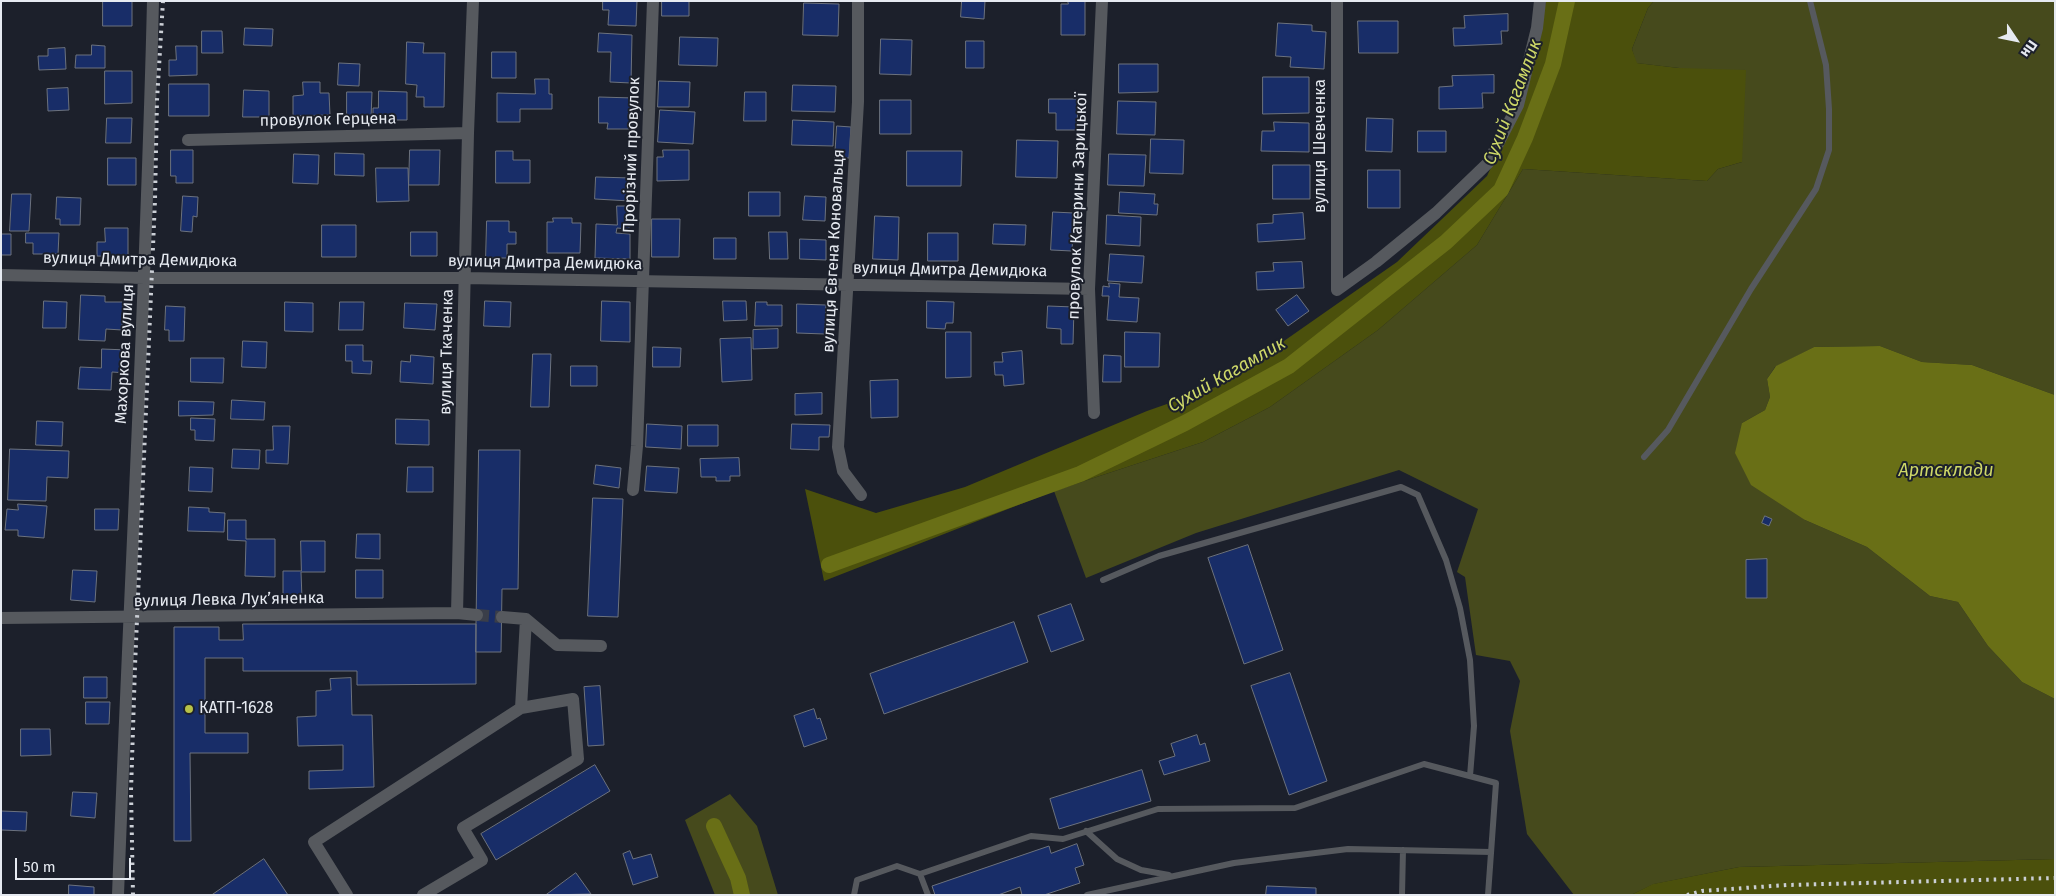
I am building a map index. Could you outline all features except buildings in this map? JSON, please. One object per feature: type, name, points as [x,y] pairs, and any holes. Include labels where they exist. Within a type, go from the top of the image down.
[{"type":"street","name":"Махоркова вулиця","points":[[118,895],[145,278],[153,1]]},
{"type":"street","name":"вулиця Ткаченка","points":[[457,613],[472,1]]},
{"type":"street","name":"Прорізний провулок","points":[[633,490],[637,446],[653,1]]},
{"type":"street","name":"вулиця Євгена Коновальця","points":[[858,1],[858,102],[849,285],[838,447],[843,471],[861,495]]},
{"type":"street","name":"провулок Катерини Зарицької","points":[[1094,413],[1089,289],[1102,1]]},
{"type":"street","name":"вулиця Шевченка","points":[[1336,1],[1337,290],[1376,262],[1436,213],[1488,163],[1518,105],[1538,28],[1540,1]]},
{"type":"street","name":"провулок Герцена","points":[[188,140],[468,133]]},
{"type":"street","name":"вулиця Дмитра Демидюка","points":[[1,275],[145,278],[465,278],[1089,289]]},
{"type":"street","name":"вулиця Левка Лукʼяненка","points":[[1,618],[457,613],[477,615]]},
{"type":"street","points":[[502,617],[526,619],[557,645],[601,646]]},
{"type":"street","points":[[521,708],[526,619]]},
{"type":"street","points":[[348,895],[314,842],[521,708],[574,699],[578,759],[464,828],[482,860],[423,895]]},
{"type":"lane","points":[[1644,457],[1668,430],[1751,289],[1816,189],[1829,150],[1829,109],[1826,65],[1810,1]]},
{"type":"lane","points":[[1103,580],[1159,556],[1401,486],[1418,495],[1446,560],[1460,608],[1470,660],[1474,726],[1470,776]]},
{"type":"lane","points":[[854,895],[857,880],[897,866],[920,874],[1031,836],[1063,839],[1158,809],[1295,808],[1424,764],[1496,783],[1488,895]]},
{"type":"lane","points":[[1086,832],[1117,859],[1141,870],[1172,876]]},
{"type":"lane","points":[[1087,895],[1234,862],[1348,849],[1491,852]]},
{"type":"lane","points":[[1402,850],[1402,895]]},
{"type":"lane","points":[[920,874],[928,895]]},
{"type":"shaded area","points":[[1546,1],[1654,1],[1648,8],[1632,49],[1637,63],[1679,68],[1746,70],[1742,162],[1718,169],[1707,181],[1523,169],[1477,245],[1378,330],[1270,407],[1203,442],[1054,491],[824,581],[805,489],[876,513],[965,487],[1147,411],[1221,385],[1397,262],[1487,176],[1525,96]]},
{"type":"shaded area","points":[[1654,1],[2055,1],[2055,395],[1972,365],[1922,362],[1880,346],[1814,347],[1775,367],[1767,379],[1770,397],[1765,410],[1742,423],[1805,520],[1867,547],[1930,596],[1958,602],[1988,646],[2022,682],[2055,699],[2055,859],[1739,867],[1654,884],[1631,895],[1574,895],[1527,834],[1510,731],[1520,681],[1510,661],[1476,655],[1465,577],[1457,572],[1478,509],[1399,470],[1196,533],[1086,578],[1054,491],[1203,442],[1270,407],[1378,330],[1477,245],[1523,169],[1707,181],[1718,169],[1742,162],[1679,68],[1636,63],[1632,49],[1648,8]]},
{"type":"shaded area","points":[[730,794],[757,826],[778,895],[715,895],[685,820]]},
{"type":"shaded area","points":[[2055,859],[2055,895],[1631,895],[1653,884],[1739,867]]},
{"type":"water","name":"Артсклади","points":[[1880,346],[1922,362],[1972,365],[2055,395],[2055,699],[2022,682],[1988,646],[1958,602],[1930,596],[1867,547],[1805,520],[1751,485],[1735,453],[1742,423],[1765,410],[1770,397],[1767,379],[1776,366],[1814,347]]},
{"type":"waterway","name":"Сухий Кагамлик","points":[[829,565],[1080,474],[1185,423],[1289,366],[1446,242],[1501,190],[1525,138],[1553,64],[1567,1]]},
{"type":"waterway","points":[[714,826],[738,878],[742,895]]},
{"type":"tunnel","points":[[477,615],[502,617]]},
{"type":"railway","points":[[133,895],[131,791],[135,666],[155,200],[157,100],[163,1]]},
{"type":"railway","points":[[1687,895],[1702,891],[1787,885],[2055,878]]},
{"type":"place","name":"КАТП-1628","points":[[189,709]]}]
